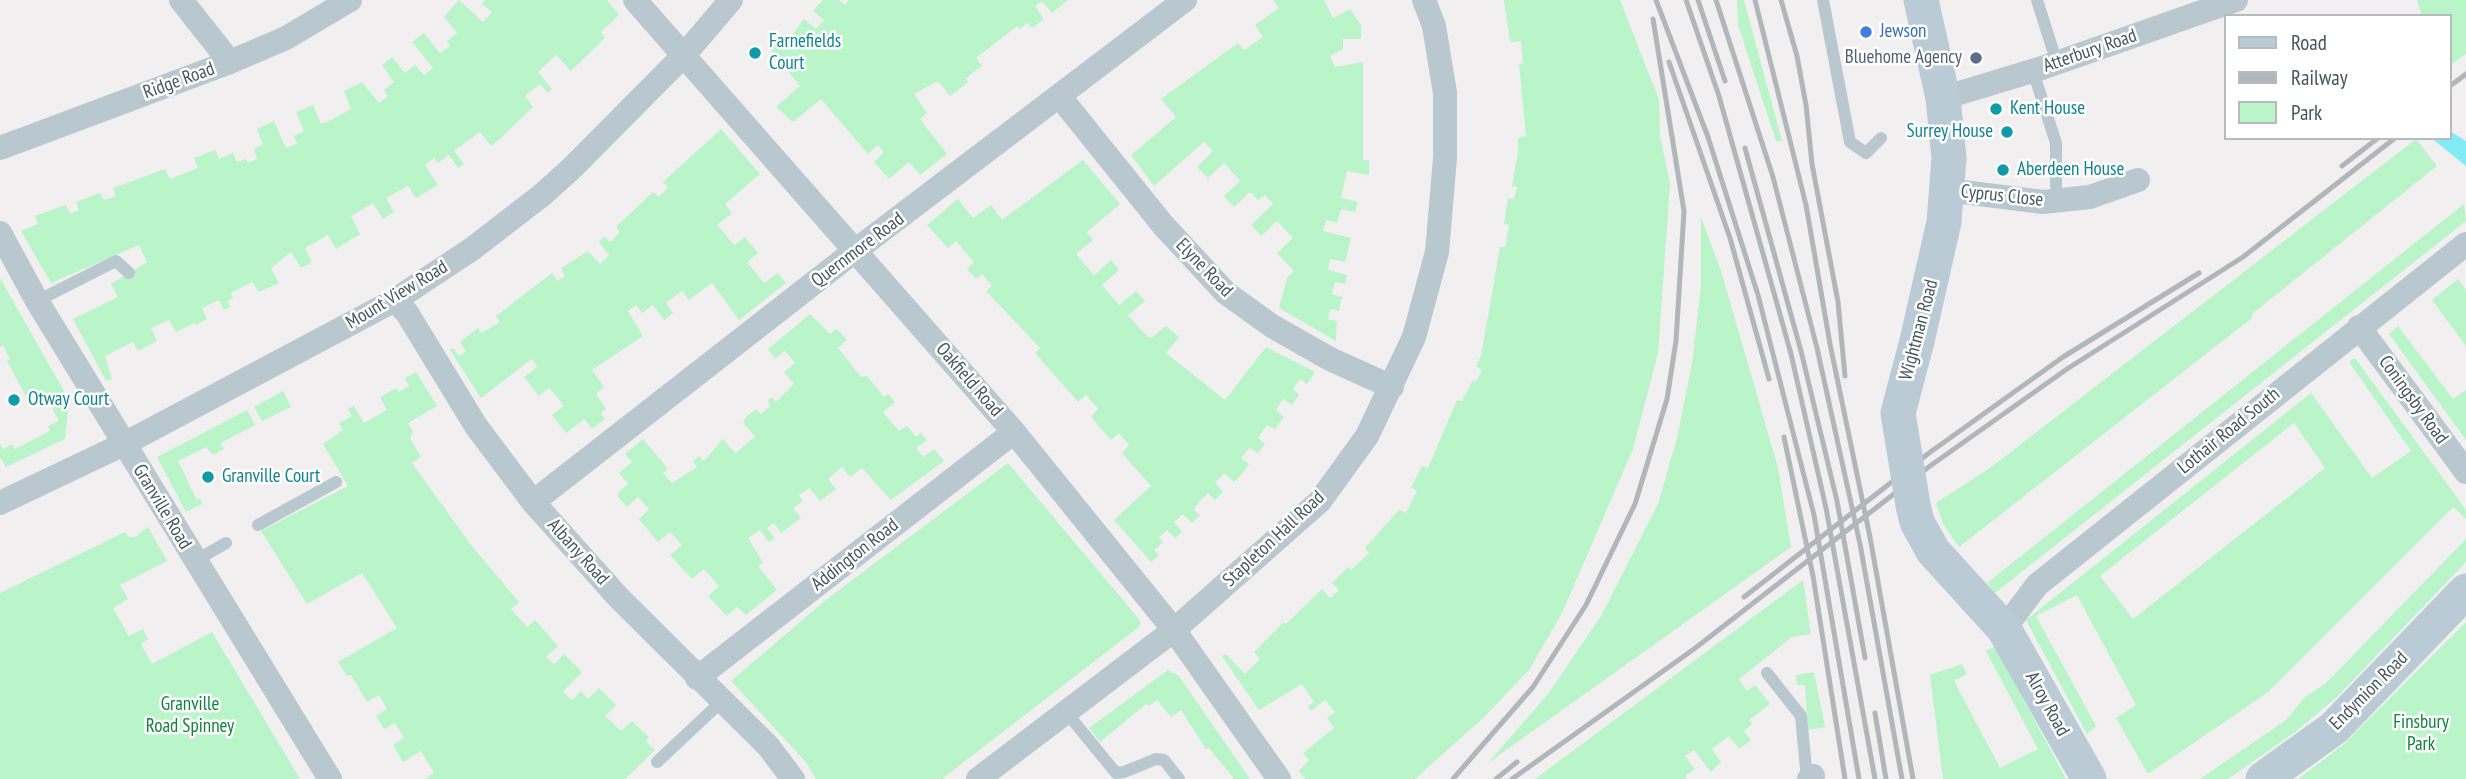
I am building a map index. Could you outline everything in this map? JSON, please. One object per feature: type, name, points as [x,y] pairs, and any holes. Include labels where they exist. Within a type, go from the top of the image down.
[{"type":"main road","name":"Wightman Road","points":[[1921,0],[1943,98],[1949,158],[1934,278],[1899,400],[1899,428],[1917,522],[1933,551],[2004,629]]},
{"type":"main road","name":"Endymion Road","points":[[2263,779],[2334,728],[2466,591]]},
{"type":"main road","name":"Alroy Road","points":[[2004,629],[2089,779]]},
{"type":"street","points":[[181,0],[230,62]]},
{"type":"street","name":"Ridge Road","points":[[0,148],[230,62],[286,38],[351,0]]},
{"type":"street","name":"Oakfield Road","points":[[635,0],[1014,432],[1174,630],[1276,778]]},
{"type":"street","name":"Mount View Road","points":[[0,503],[124,444],[395,300],[472,249],[542,195],[685,54],[731,0]]},
{"type":"street","name":"Quernmore Road","points":[[533,502],[856,250],[1185,0]]},
{"type":"street","name":"Stapleton Hall Road","points":[[978,779],[1174,630],[1320,501],[1367,436],[1413,337],[1437,253],[1445,158],[1445,93],[1434,26],[1424,0]]},
{"type":"street","name":"Atterbury Road","points":[[1943,98],[2057,63],[2236,0]]},
{"type":"street","name":"Elyne Road","points":[[1060,97],[1163,225],[1226,293],[1272,326],[1329,359],[1392,387]]},
{"type":"street","name":"Cyprus Close","points":[[1947,190],[2043,202],[2090,197],[2138,180]]},
{"type":"street","name":"Granville Road","points":[[0,233],[37,301],[330,779]]},
{"type":"street","name":"Lothair Road South","points":[[2004,629],[2037,585],[2466,244]]},
{"type":"street","name":"Albany Road","points":[[395,300],[407,313],[476,426],[533,502],[697,678],[768,746],[793,779]]},
{"type":"street","name":"Coningsby Road","points":[[2360,327],[2466,472]]},
{"type":"street","name":"Addington Road","points":[[697,678],[1014,432]]},
{"type":"lane","points":[[1823,0],[1850,142],[1866,153],[1881,138]]},
{"type":"lane","points":[[2037,0],[2057,63]]},
{"type":"lane","points":[[2033,71],[2056,143],[2056,186]]},
{"type":"lane","points":[[37,301],[116,261],[129,272]]},
{"type":"lane","points":[[258,525],[336,482]]},
{"type":"lane","points":[[195,561],[226,542]]},
{"type":"lane","points":[[1768,673],[1801,716],[1809,778]]},
{"type":"lane","points":[[657,762],[722,701]]},
{"type":"lane","points":[[1066,712],[1110,769],[1124,772],[1156,759],[1164,760],[1179,779]]},
{"type":"green space","points":[[459,0],[483,22],[492,12],[482,4],[485,0],[607,0],[619,15],[601,32],[605,38],[571,71],[556,55],[538,72],[552,89],[548,93],[540,84],[525,96],[533,107],[491,146],[480,132],[454,151],[464,164],[458,168],[449,155],[438,163],[434,158],[425,165],[438,185],[416,198],[408,186],[386,198],[394,212],[383,219],[373,203],[351,216],[360,234],[336,249],[328,235],[305,248],[312,262],[301,268],[291,252],[271,268],[279,283],[259,292],[252,282],[231,293],[233,298],[227,301],[230,307],[224,310],[219,300],[202,308],[207,319],[196,325],[194,323],[176,332],[169,320],[151,328],[157,341],[138,351],[133,342],[105,356],[112,379],[106,381],[73,319],[118,297],[111,284],[147,262],[139,245],[51,283],[21,231],[38,224],[35,216],[66,205],[70,214],[79,210],[76,202],[100,193],[104,200],[116,196],[113,188],[165,169],[170,179],[198,168],[194,158],[215,150],[219,159],[233,153],[237,162],[246,159],[248,163],[257,159],[254,149],[263,144],[257,129],[274,121],[286,148],[297,144],[294,136],[304,131],[296,112],[313,105],[321,124],[331,120],[351,109],[344,91],[362,82],[379,103],[388,96],[384,90],[394,82],[382,65],[392,57],[405,73],[415,65],[424,75],[433,68],[412,42],[424,33],[440,53],[450,46],[447,41],[457,33],[444,17]]},
{"type":"green space","points":[[823,0],[839,0],[845,5],[849,0],[1068,0],[1052,13],[1042,1],[1035,6],[1044,19],[1032,28],[1027,23],[1020,29],[1017,26],[976,58],[982,66],[966,78],[968,82],[950,96],[938,81],[914,94],[927,113],[920,119],[947,154],[920,175],[909,162],[889,179],[874,162],[884,152],[878,145],[868,154],[821,99],[793,122],[776,107],[800,86],[770,49],[775,42],[783,48],[804,19],[816,29],[824,20],[813,11]]},
{"type":"green space","points":[[1273,0],[1324,0],[1333,18],[1350,9],[1361,25],[1361,39],[1343,39],[1343,49],[1330,56],[1335,67],[1363,62],[1363,160],[1369,160],[1369,175],[1347,171],[1341,198],[1358,202],[1355,212],[1341,209],[1337,223],[1326,220],[1323,231],[1351,238],[1345,262],[1330,259],[1328,270],[1347,275],[1345,284],[1335,282],[1332,294],[1342,297],[1339,311],[1330,309],[1328,319],[1337,321],[1336,341],[1279,308],[1287,278],[1294,271],[1277,253],[1293,238],[1277,221],[1261,236],[1251,225],[1273,204],[1265,195],[1258,200],[1250,192],[1234,207],[1224,196],[1240,181],[1224,163],[1208,178],[1197,167],[1213,151],[1204,142],[1154,186],[1131,155],[1176,117],[1161,99],[1238,43],[1244,50],[1263,37],[1255,25],[1279,8]]},
{"type":"green space","points":[[1504,0],[1620,0],[1659,100],[1660,135],[1670,184],[1658,353],[1633,449],[1562,613],[1529,670],[1483,718],[1415,779],[1305,779],[1299,771],[1309,760],[1303,753],[1334,728],[1327,718],[1335,712],[1325,700],[1311,711],[1308,706],[1314,702],[1302,684],[1259,710],[1222,656],[1226,654],[1245,674],[1260,659],[1254,652],[1284,622],[1286,624],[1322,589],[1330,598],[1339,590],[1332,583],[1348,567],[1351,570],[1369,553],[1365,548],[1399,510],[1406,513],[1417,491],[1411,488],[1422,466],[1428,468],[1457,400],[1462,401],[1473,380],[1476,382],[1482,370],[1476,366],[1481,356],[1500,247],[1505,247],[1509,225],[1504,224],[1508,198],[1514,199],[1517,187],[1512,186],[1518,138],[1526,136],[1519,64],[1523,63],[1521,41],[1510,42]]},
{"type":"green space","points":[[1737,0],[1744,0],[1782,141],[1776,141],[1738,25]]},
{"type":"green space","points":[[2417,0],[2466,0],[2466,54],[2452,64],[2452,14],[2421,14]]},
{"type":"green space","points":[[721,129],[760,174],[725,204],[732,213],[717,225],[734,245],[745,237],[758,253],[747,262],[764,283],[778,273],[786,283],[739,320],[712,283],[689,300],[682,291],[666,303],[673,313],[664,320],[653,305],[642,313],[636,305],[628,311],[643,336],[592,370],[604,387],[596,394],[606,409],[601,413],[605,419],[592,429],[584,419],[566,433],[552,415],[564,406],[549,388],[539,396],[524,377],[537,367],[532,359],[481,398],[450,350],[453,348],[459,356],[466,351],[460,342],[478,328],[481,333],[500,322],[496,316],[552,273],[557,281],[565,276],[561,268],[588,251],[600,264],[609,255],[599,242],[604,236],[610,242],[620,232],[616,227],[653,192],[659,197],[668,188],[663,182]]},
{"type":"green space","points":[[2415,140],[2437,166],[2252,314],[2252,318],[1959,547],[1943,524],[1936,503],[1990,468]]},
{"type":"green space","points":[[1083,160],[1120,204],[1087,232],[1093,240],[1076,254],[1094,275],[1111,260],[1119,270],[1102,285],[1119,305],[1136,291],[1145,301],[1128,315],[1145,334],[1151,338],[1166,326],[1179,337],[1166,353],[1225,400],[1266,347],[1315,372],[1307,384],[1300,379],[1293,389],[1299,395],[1292,405],[1283,399],[1276,410],[1284,417],[1275,429],[1267,425],[1258,438],[1265,444],[1258,453],[1249,448],[1241,458],[1249,464],[1242,474],[1234,482],[1225,473],[1215,482],[1223,492],[1215,500],[1208,493],[1199,502],[1194,510],[1200,515],[1192,523],[1183,514],[1174,522],[1182,532],[1175,538],[1167,530],[1159,537],[1163,542],[1154,550],[1159,555],[1151,562],[1114,520],[1151,486],[1122,453],[1129,445],[1119,433],[1111,440],[1091,417],[1098,409],[1086,395],[1078,402],[1035,353],[1040,348],[986,291],[992,286],[982,274],[976,279],[967,269],[974,262],[956,241],[948,248],[927,225],[958,199],[973,218],[991,205],[1002,220]]},
{"type":"green space","points":[[2464,204],[2466,221],[1995,593],[1987,583]]},
{"type":"green space","points":[[1701,217],[1722,274],[1778,468],[1791,547],[1488,763],[1548,694],[1601,616],[1658,504],[1677,438],[1692,363],[1701,286]]},
{"type":"green space","points":[[0,278],[69,400],[65,439],[6,467],[0,457],[0,444],[3,449],[12,444],[15,449],[50,431],[48,426],[59,421],[46,396],[30,404],[7,361],[10,359],[3,345],[0,347]]},
{"type":"green space","points":[[2458,279],[2466,290],[2466,346],[2432,300]]},
{"type":"green space","points":[[810,314],[830,334],[836,329],[840,332],[847,340],[838,348],[861,377],[867,376],[884,397],[889,394],[895,402],[883,412],[899,431],[907,426],[916,437],[921,433],[927,440],[916,448],[923,457],[934,449],[944,461],[891,500],[862,468],[850,477],[842,467],[828,479],[836,489],[820,501],[809,488],[799,495],[803,501],[793,508],[801,518],[781,533],[774,523],[767,528],[775,538],[769,542],[760,530],[748,538],[763,563],[758,566],[777,590],[746,615],[737,607],[727,616],[708,596],[719,586],[704,569],[692,579],[670,555],[682,545],[670,532],[658,542],[639,519],[649,509],[638,497],[627,507],[618,497],[618,493],[628,484],[619,473],[632,462],[625,454],[643,439],[668,469],[663,473],[672,483],[697,467],[693,461],[699,456],[704,461],[723,439],[735,453],[755,437],[743,422],[746,417],[756,409],[761,414],[770,406],[768,400],[772,397],[776,402],[794,384],[784,372],[795,363],[785,351],[775,359],[768,349]]},
{"type":"green space","points":[[2398,326],[2453,399],[2466,390],[2466,440],[2389,334]]},
{"type":"green space","points":[[2355,358],[2466,510],[2466,519],[2453,507],[2267,693],[2148,774],[2116,718],[2136,705],[2077,595],[2036,616],[2096,726],[2087,734],[2026,620],[2311,393],[2372,478],[2411,451],[2349,362]],"holes":[[[2294,423],[2325,468],[2133,619],[2100,576]]]},
{"type":"green space","points":[[416,372],[437,406],[408,423],[413,432],[410,438],[421,457],[412,463],[471,545],[519,602],[511,609],[527,627],[535,620],[558,646],[546,657],[554,664],[564,654],[582,672],[563,692],[572,700],[581,691],[588,699],[599,688],[616,705],[605,716],[621,731],[632,721],[649,737],[646,741],[655,750],[625,779],[425,779],[434,773],[421,751],[403,762],[393,745],[404,738],[395,723],[384,729],[376,716],[387,709],[379,695],[367,702],[351,675],[347,676],[338,662],[397,628],[362,573],[307,604],[261,531],[348,486],[323,444],[343,430],[339,423],[352,416],[348,409],[354,406],[364,423],[387,410],[380,397],[396,388],[399,392],[409,386],[405,378]]},
{"type":"green space","points":[[283,391],[291,407],[262,421],[254,407]]},
{"type":"green space","points":[[247,410],[255,425],[221,443],[224,449],[213,455],[206,447],[178,461],[197,500],[200,498],[202,504],[186,512],[157,457]]},
{"type":"green space","points":[[1008,463],[1128,606],[1140,621],[1140,626],[942,779],[816,779],[805,761],[731,681],[827,599]]},
{"type":"green space","name":"Granville Road Spinney","points":[[148,527],[167,561],[120,585],[128,599],[113,608],[129,636],[143,629],[148,639],[141,644],[152,664],[212,632],[300,779],[0,779],[0,593],[125,532],[129,537],[135,537]]},
{"type":"green space","points":[[2466,539],[2466,562],[2336,698],[2295,732],[2228,779],[2200,779],[2286,720],[2305,697],[2325,684]]},
{"type":"green space","points":[[1803,580],[1811,634],[1792,637],[1739,679],[1747,691],[1755,685],[1770,704],[1749,720],[1752,724],[1744,731],[1751,740],[1739,749],[1729,736],[1712,749],[1721,762],[1711,772],[1694,750],[1685,756],[1695,769],[1685,776],[1687,779],[1535,779]]},
{"type":"green space","name":"Finsbury Park","points":[[2466,622],[2466,779],[2298,779],[2343,745]]},
{"type":"green space","points":[[1995,646],[2066,779],[1943,779],[1930,675],[1962,664],[1967,674],[1954,681],[2000,768],[2038,749],[1986,651]]},
{"type":"green space","points":[[1168,670],[1179,676],[1250,779],[1234,779],[1209,748],[1206,749],[1181,710],[1171,717],[1157,700],[1149,706],[1146,704],[1100,742],[1089,728]]},
{"type":"green space","points":[[1814,672],[1825,727],[1808,730],[1805,685],[1797,685],[1796,675]]},
{"type":"water","points":[[2452,132],[2466,141],[2466,166],[2434,140],[2452,140]]},
{"type":"railway","points":[[1656,0],[1708,137],[1758,295],[1814,515],[1859,779]]},
{"type":"railway","points":[[1686,0],[1719,96],[1791,354],[1826,508],[1875,779]]},
{"type":"railway","points":[[1698,0],[1725,81]]},
{"type":"railway","points":[[1716,0],[1773,177],[1817,348],[1860,544],[1902,779]]},
{"type":"railway","points":[[1755,0],[1806,205],[1913,779]]},
{"type":"railway","points":[[1781,0],[1797,56],[1806,105],[1812,164],[1838,302],[1845,376]]},
{"type":"railway","points":[[1453,779],[1533,687],[1586,605],[1635,504],[1667,399],[1676,341],[1684,211],[1653,19]]},
{"type":"railway","points":[[1669,62],[1730,238],[1769,379]]},
{"type":"railway","points":[[2452,84],[2466,74]]},
{"type":"railway","points":[[2342,166],[2375,140]]},
{"type":"railway","points":[[1512,779],[1694,649],[1930,466],[2067,369],[2243,257],[2392,140]]},
{"type":"railway","points":[[1745,148],[1801,351],[1837,501],[1865,658]]},
{"type":"railway","points":[[1744,597],[1929,453],[2063,357],[2199,273]]},
{"type":"railway","points":[[1784,437],[1813,576],[1845,779]]},
{"type":"railway","points":[[1875,713],[1886,779]]},
{"type":"railway","points":[[1496,779],[1517,762]]},
{"type":"place","name":"Jewson","points":[[1866,32]]},
{"type":"place","name":"Farnefields Court","points":[[755,53]]},
{"type":"place","name":"Bluehome Agency","points":[[1976,58]]},
{"type":"place","name":"Kent House","points":[[1996,109]]},
{"type":"place","name":"Surrey House","points":[[2007,132]]},
{"type":"place","name":"Aberdeen House","points":[[2003,170]]},
{"type":"place","name":"Otway Court","points":[[14,400]]},
{"type":"place","name":"Granville Court","points":[[208,477]]}]
